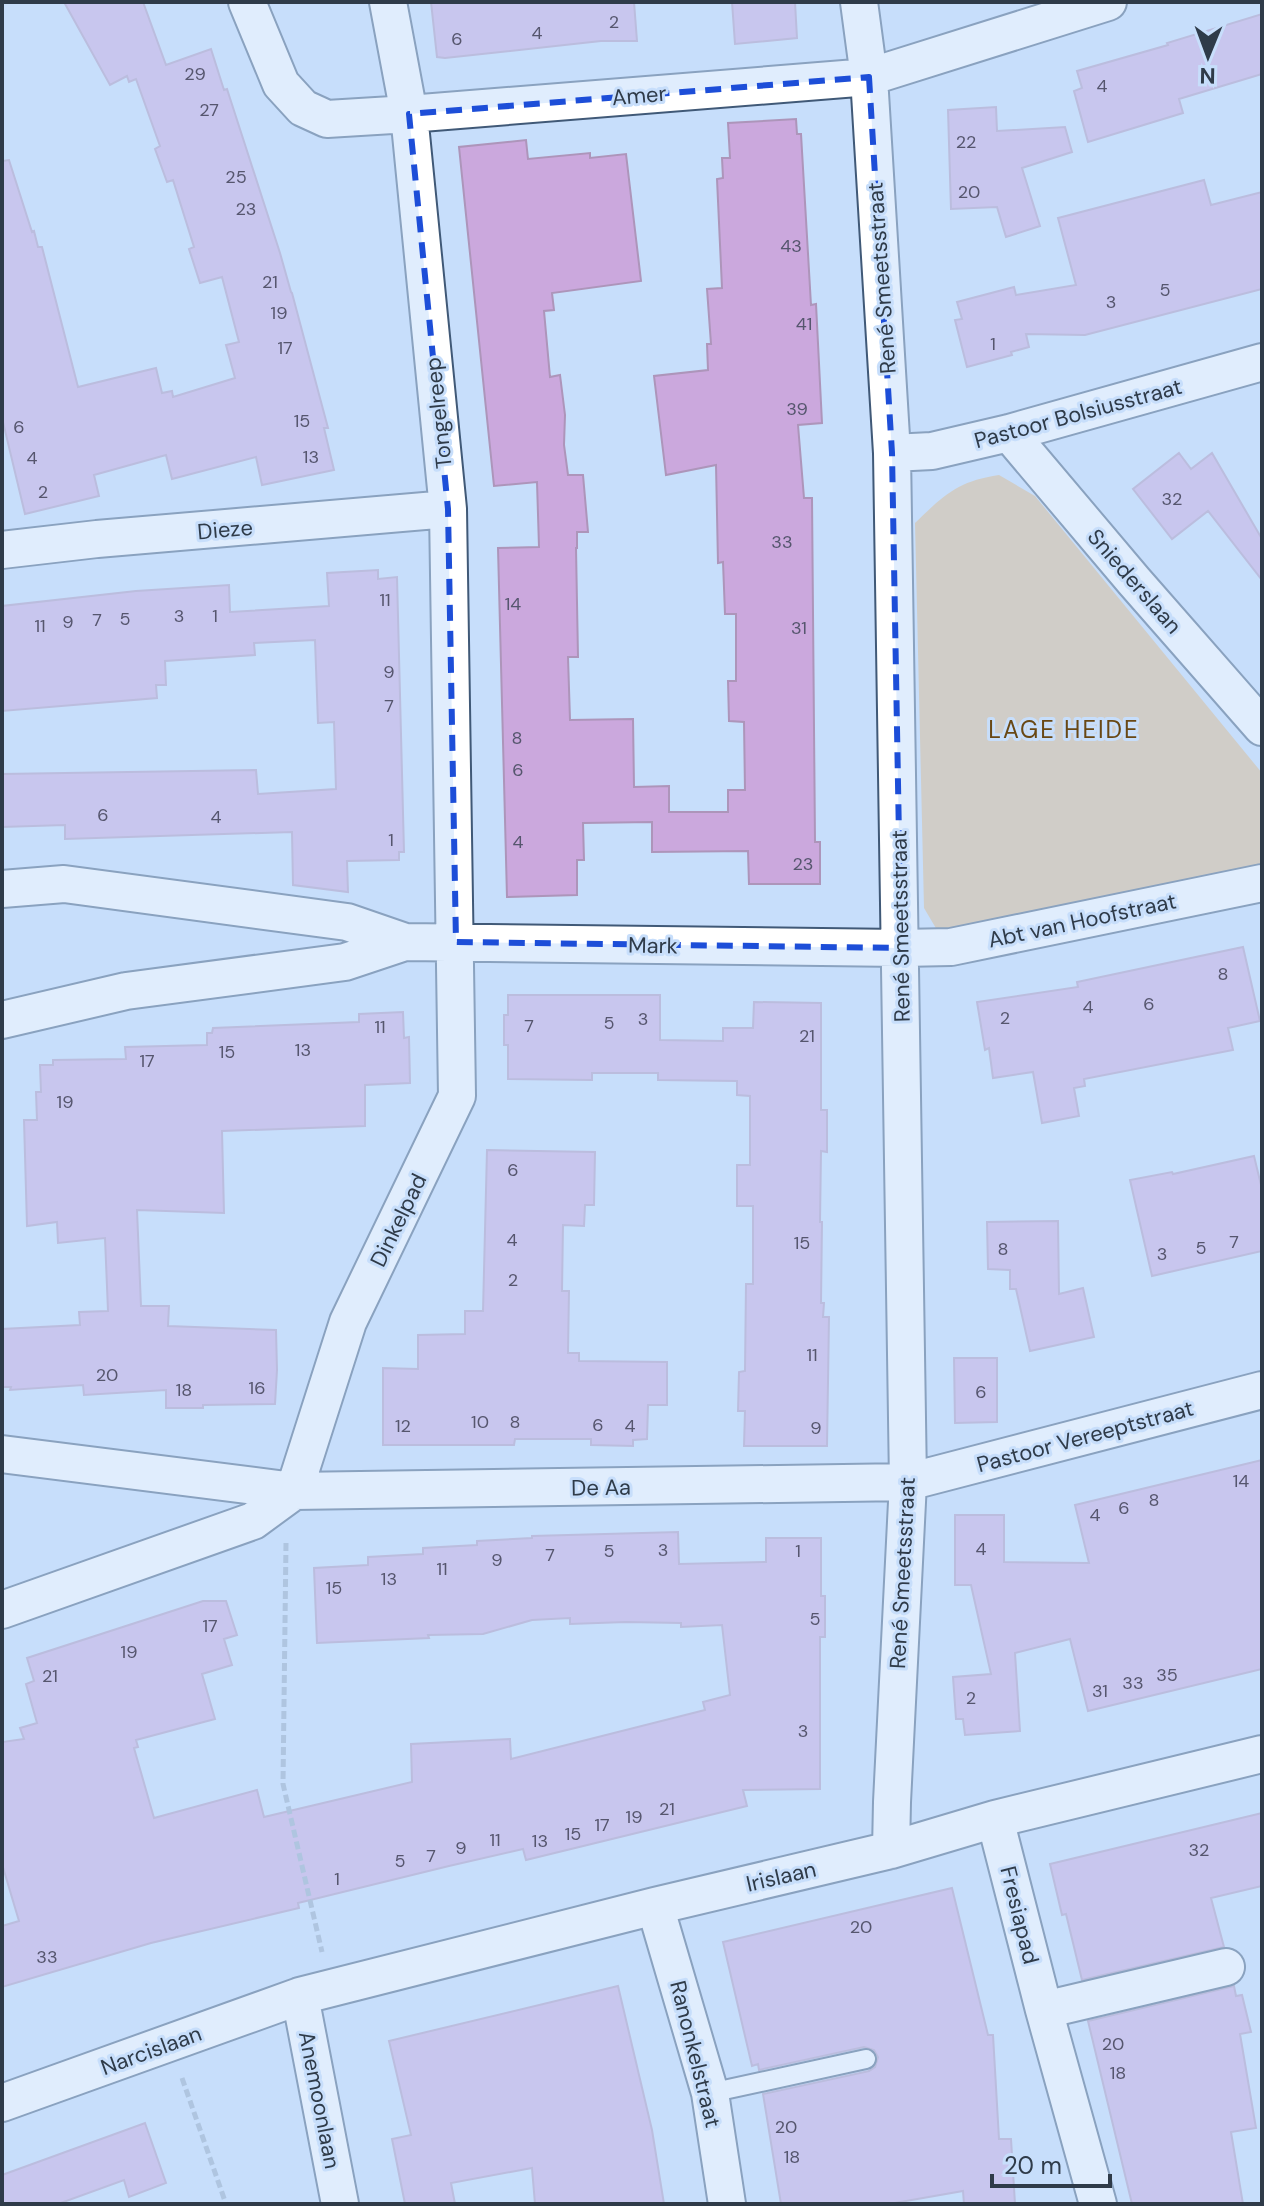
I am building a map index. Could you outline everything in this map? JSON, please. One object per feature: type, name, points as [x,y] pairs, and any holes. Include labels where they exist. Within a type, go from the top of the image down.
[{"type":"street","points":[[247,2],[281,84],[303,108],[327,119],[409,114]]},
{"type":"street","name":"Tongelreep","points":[[388,2],[409,114],[448,509],[452,884],[456,942]]},
{"type":"street","name":"René Smeetsstraat","points":[[859,2],[869,77],[892,453],[901,948],[908,1482],[891,1850]]},
{"type":"street","name":"Amer","points":[[409,114],[869,77],[1108,2]]},
{"type":"street","name":"Pastoor Bolsiusstraat","points":[[892,453],[932,451],[1009,433],[1262,362]]},
{"type":"street","name":"Sniederslaan","points":[[1009,433],[1262,727]]},
{"type":"street","name":"Dieze","points":[[2,550],[448,509]]},
{"type":"street","name":"Abt van Hoofstraat","points":[[901,948],[951,947],[1262,883]]},
{"type":"street","name":"Mark","points":[[2,889],[64,884],[80,886],[347,922],[405,942]]},
{"type":"street","name":"Mark","points":[[2,1020],[126,991],[345,962],[405,942],[901,948]]},
{"type":"street","name":"Dinkelpad","points":[[294,1491],[348,1322],[457,1096],[456,942]]},
{"type":"street","name":"Pastoor Vereeptstraat","points":[[908,1482],[1262,1390]]},
{"type":"street","name":"De Aa","points":[[2,1454],[294,1491],[908,1482]]},
{"type":"street","points":[[2,1610],[253,1521],[294,1491]]},
{"type":"street","name":"Irislaan","points":[[315,1992],[891,1850],[995,1819],[1262,1754]]},
{"type":"street","name":"Fresiapad","points":[[995,1819],[1098,2204]]},
{"type":"street","name":"Ranonkelstraat","points":[[655,1906],[710,2093],[727,2204]]},
{"type":"street","points":[[1044,2010],[1226,1967]]},
{"type":"street","name":"Narcislaan","points":[[2,2103],[315,1992]]},
{"type":"street","name":"Anemoonlaan","points":[[315,1992],[340,2204]]},
{"type":"lane","points":[[710,2093],[866,2059]]},
{"type":"path","points":[[294,1491],[286,1527],[283,1784],[315,1992]]},
{"type":"path","points":[[170,2043],[226,2204]]},
{"type":"highlighted area","points":[[869,77],[892,453],[901,948],[456,942],[448,509],[409,114]]},
{"type":"shaded area","points":[[999,475],[1035,496],[1262,773],[1262,864],[1092,910],[937,930],[924,908],[915,523],[962,485]]},
{"type":"building","points":[[64,2],[143,2],[166,65],[211,49],[224,90],[227,89],[292,293],[328,428],[324,428],[334,470],[262,485],[256,457],[172,479],[166,455],[94,475],[99,496],[25,514],[2,418],[2,161],[9,160],[32,232],[38,247],[42,247],[78,387],[156,368],[162,393],[172,391],[173,397],[235,378],[226,345],[239,342],[222,277],[200,283],[189,249],[194,247],[173,180],[167,182],[155,149],[160,146],[136,79],[129,82],[127,76],[110,85]]},
{"type":"building","points":[[431,2],[634,2],[637,41],[601,41],[437,57]]},
{"type":"building","points":[[732,2],[795,2],[797,38],[735,44]]},
{"type":"building","points":[[1262,14],[1262,74],[1179,99],[1183,113],[1088,142],[1074,91],[1082,88],[1077,71]]},
{"type":"building","points":[[996,107],[997,131],[1065,127],[1072,152],[1022,168],[1040,226],[1006,237],[997,207],[951,209],[948,110]]},
{"type":"building","points":[[796,119],[797,134],[801,134],[811,305],[816,304],[822,423],[798,425],[804,498],[812,498],[815,842],[820,842],[820,884],[749,884],[748,851],[652,852],[652,822],[583,823],[584,860],[577,860],[577,895],[507,897],[498,548],[539,547],[537,482],[494,486],[459,147],[526,140],[528,159],[590,153],[590,158],[626,154],[641,281],[552,293],[554,310],[544,311],[550,377],[560,375],[568,475],[583,475],[588,532],[577,532],[578,657],[568,657],[570,720],[633,719],[634,787],[669,786],[669,812],[728,812],[728,790],[745,790],[744,722],[729,721],[728,681],[736,681],[736,614],[725,614],[723,562],[718,563],[716,465],[666,475],[654,376],[708,370],[707,344],[711,344],[707,289],[722,288],[717,179],[723,178],[722,158],[730,158],[728,123]]},
{"type":"building","points":[[1204,180],[1211,205],[1262,192],[1262,289],[1085,335],[1026,334],[1029,347],[967,367],[955,320],[962,319],[957,302],[1014,287],[1016,295],[1076,285],[1058,218]]},
{"type":"building","points":[[1179,453],[1191,469],[1212,453],[1262,539],[1262,580],[1208,511],[1172,539],[1133,489]]},
{"type":"building","points":[[378,570],[378,579],[397,577],[404,852],[399,852],[399,860],[347,861],[348,892],[293,885],[292,832],[65,839],[65,825],[2,827],[2,774],[256,770],[258,794],[336,789],[334,722],[318,723],[315,640],[254,643],[255,655],[165,661],[166,685],[156,685],[157,698],[2,711],[2,606],[136,591],[229,585],[230,612],[329,606],[327,573]]},
{"type":"building","points":[[1243,947],[1260,1021],[1228,1028],[1233,1050],[1084,1079],[1085,1086],[1074,1088],[1079,1116],[1042,1123],[1033,1072],[993,1078],[977,1002],[1078,987],[1077,982]]},
{"type":"building","points":[[508,995],[660,995],[660,1040],[723,1041],[723,1028],[753,1028],[754,1002],[821,1003],[821,1110],[827,1110],[827,1152],[821,1151],[820,1222],[821,1303],[824,1303],[823,1317],[829,1317],[827,1446],[744,1446],[745,1411],[738,1411],[739,1372],[745,1371],[746,1284],[753,1284],[753,1206],[737,1206],[737,1165],[750,1165],[750,1096],[737,1095],[737,1081],[658,1080],[658,1073],[592,1073],[592,1080],[508,1079],[504,1015],[508,1015]]},
{"type":"building","points":[[403,1012],[404,1038],[409,1037],[410,1083],[365,1085],[365,1126],[222,1131],[224,1213],[137,1210],[141,1306],[169,1306],[168,1326],[276,1330],[275,1404],[166,1408],[166,1390],[84,1395],[83,1385],[10,1390],[11,1387],[2,1387],[2,1329],[80,1325],[79,1312],[108,1311],[105,1238],[58,1243],[57,1222],[27,1226],[24,1120],[37,1120],[36,1092],[41,1092],[40,1065],[53,1065],[53,1060],[126,1059],[125,1047],[207,1045],[207,1033],[212,1033],[213,1028],[359,1022],[359,1014]]},
{"type":"building","points":[[487,1150],[595,1152],[594,1205],[585,1205],[584,1226],[563,1225],[562,1291],[569,1291],[568,1353],[579,1353],[579,1361],[667,1362],[667,1405],[648,1405],[647,1439],[633,1440],[633,1446],[591,1445],[591,1439],[515,1439],[514,1445],[383,1445],[383,1368],[418,1369],[418,1335],[465,1334],[465,1311],[483,1311]]},
{"type":"building","points":[[1254,1156],[1262,1189],[1262,1251],[1152,1276],[1130,1180]]},
{"type":"building","points":[[1058,1221],[1059,1294],[1083,1288],[1094,1337],[1030,1351],[1016,1289],[1010,1289],[1010,1270],[988,1269],[987,1222]]},
{"type":"building","points":[[954,1358],[997,1358],[997,1422],[955,1423]]},
{"type":"building","points":[[1262,1460],[1262,1669],[1088,1711],[1070,1639],[1015,1653],[1020,1731],[965,1735],[963,1719],[956,1719],[953,1677],[991,1674],[971,1585],[955,1585],[955,1515],[1004,1515],[1004,1562],[1089,1563],[1075,1505]]},
{"type":"building","points":[[678,1532],[679,1564],[766,1562],[766,1538],[821,1538],[825,1637],[820,1637],[820,1789],[743,1790],[747,1806],[526,1860],[523,1849],[449,1866],[298,1903],[299,1908],[151,1943],[2,1987],[2,1926],[19,1921],[2,1864],[2,1742],[24,1739],[20,1728],[37,1723],[26,1684],[34,1681],[27,1658],[203,1601],[226,1601],[237,1635],[224,1639],[232,1665],[202,1674],[215,1719],[136,1740],[138,1747],[134,1748],[154,1818],[257,1790],[264,1817],[412,1782],[411,1744],[510,1739],[511,1759],[705,1710],[703,1702],[730,1695],[722,1625],[570,1624],[570,1618],[532,1620],[483,1634],[317,1643],[314,1568],[368,1565],[368,1557],[423,1554],[423,1548],[477,1545],[477,1541],[532,1536]]},
{"type":"building","points":[[1262,1813],[1262,1886],[1211,1898],[1224,1947],[1082,1980],[1050,1864]]},
{"type":"building","points":[[952,1888],[988,2035],[993,2035],[999,2139],[1011,2139],[1015,2204],[964,2204],[963,2191],[889,2204],[781,2204],[763,2094],[869,2071],[875,2067],[878,2057],[874,2050],[864,2047],[759,2070],[758,2064],[752,2066],[723,1942]]},
{"type":"building","points":[[618,1986],[652,2130],[664,2204],[535,2204],[532,2168],[451,2183],[455,2204],[405,2204],[392,2139],[411,2135],[389,2041]]},
{"type":"building","points":[[1234,1986],[1236,1996],[1242,1995],[1251,2032],[1240,2034],[1256,2128],[1231,2132],[1243,2204],[1132,2204],[1088,2021]]},
{"type":"building","points":[[145,2123],[166,2183],[129,2197],[124,2180],[58,2204],[2,2204],[2,2175]]},
{"type":"district","name":"LAGE HEIDE","points":[[1064,730]]}]
